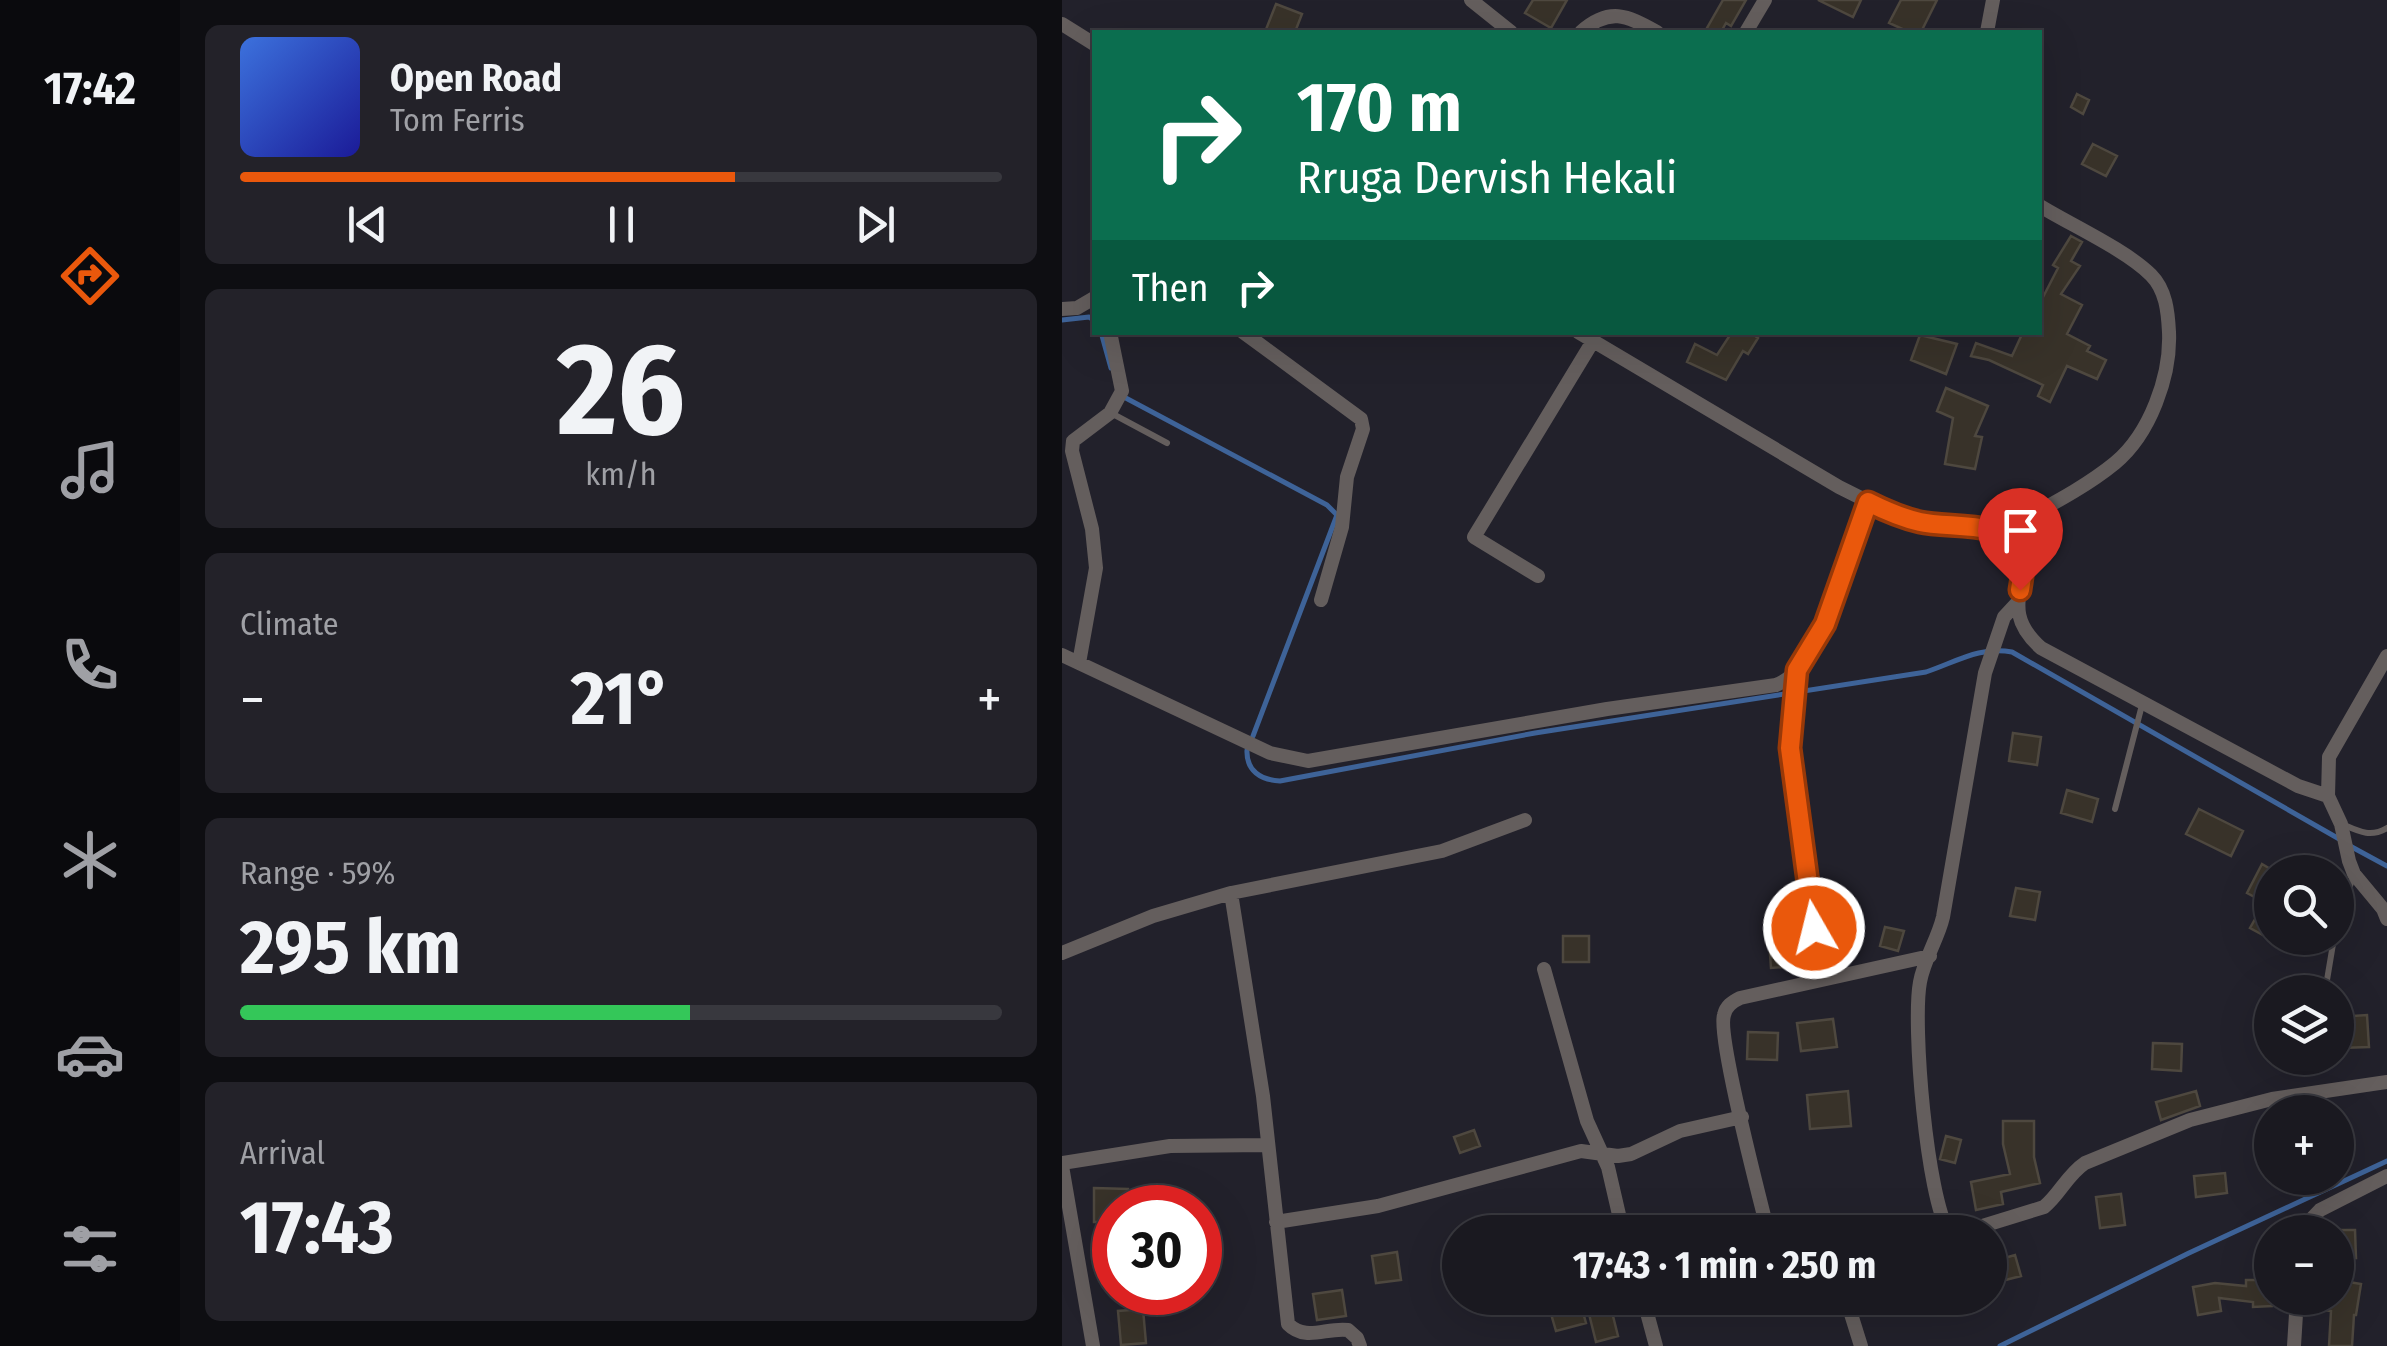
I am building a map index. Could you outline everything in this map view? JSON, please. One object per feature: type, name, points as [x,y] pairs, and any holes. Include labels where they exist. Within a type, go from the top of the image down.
[{"type":"street","points":[[1472,0],[1509,30]]},
{"type":"street","points":[[1747,30],[1764,0]]},
{"type":"street","points":[[1988,30],[1993,0]]},
{"type":"street","points":[[1583,30],[1609,16],[1625,17],[1640,28]]},
{"type":"street","points":[[1062,24],[1092,43]]},
{"type":"street","points":[[2004,532],[2115,463],[2136,440],[2164,380],[2170,350],[2164,295],[2153,277],[2138,264],[2042,207]]},
{"type":"street","points":[[1062,309],[1077,308],[1092,299]]},
{"type":"street","points":[[1079,663],[1096,568],[1092,528],[1073,441],[1111,410],[1122,391],[1111,335]]},
{"type":"street","points":[[1247,335],[1361,418],[1363,430],[1343,495],[1342,526],[1320,600]]},
{"type":"street","points":[[1583,335],[1897,516],[1925,524],[2004,532],[2022,554],[2018,603],[2021,626],[2041,648],[2140,712],[2298,786],[2328,796]]},
{"type":"street","points":[[1538,576],[1474,538],[1592,341]]},
{"type":"street","points":[[1814,928],[1790,748],[1797,677],[1825,624],[1868,502]]},
{"type":"street","points":[[1945,1215],[1933,1170],[1920,1075],[1918,992],[1943,916],[1986,672],[2004,618],[2018,603]]},
{"type":"street","points":[[1062,655],[1270,753],[1308,761],[1776,685],[1797,677]]},
{"type":"street","points":[[2348,855],[2328,796],[2329,757],[2386,656]]},
{"type":"street","points":[[1062,953],[1153,916],[1231,893],[1442,851],[1525,820]]},
{"type":"street","points":[[2354,871],[2376,898],[2386,919]]},
{"type":"street","points":[[1231,893],[1256,1040],[1288,1324],[1309,1335],[1348,1330],[1358,1338],[1360,1346]]},
{"type":"street","points":[[1764,1215],[1723,1024],[1726,1010],[1731,1003],[1930,956]]},
{"type":"street","points":[[1544,969],[1619,1215]]},
{"type":"street","points":[[2007,1218],[2044,1207],[2073,1171],[2085,1163],[2190,1120],[2272,1098],[2386,1082]]},
{"type":"street","points":[[1276,1222],[1378,1206],[1581,1151],[1631,1154],[1680,1132],[1742,1117]]},
{"type":"street","points":[[1092,1346],[1062,1164],[1170,1146],[1267,1145]]},
{"type":"street","points":[[2315,1215],[2386,1176]]},
{"type":"street","points":[[1648,1315],[1656,1346]]},
{"type":"street","points":[[1851,1315],[1861,1346]]},
{"type":"street","points":[[2294,1346],[2296,1315]]},
{"type":"lane","points":[[1111,410],[1167,443]]},
{"type":"lane","points":[[2116,810],[2140,712]]},
{"type":"lane","points":[[2342,828],[2376,834],[2386,828]]},
{"type":"building","points":[[1533,0],[1567,0],[1551,28],[1525,13]]},
{"type":"building","points":[[1723,0],[1746,0],[1731,26],[1726,23],[1722,30],[1707,28]]},
{"type":"building","points":[[1818,0],[1861,0],[1853,17]]},
{"type":"building","points":[[1901,0],[1937,0],[1922,30],[1905,30],[1889,23]]},
{"type":"building","points":[[1276,4],[1302,14],[1296,30],[1266,30]]},
{"type":"building","points":[[2077,94],[2089,100],[2083,114],[2071,107]]},
{"type":"building","points":[[2093,144],[2117,156],[2106,176],[2082,164]]},
{"type":"building","points":[[2071,236],[2082,242],[2071,261],[2080,266],[2061,294],[2082,305],[2067,334],[2090,346],[2087,351],[2106,360],[2097,379],[2067,366],[2050,402],[2038,396],[2043,385],[1989,360],[1971,356],[1976,343],[2012,356],[2022,335],[2042,335],[2042,299],[2058,268],[2053,265]]},
{"type":"building","points":[[1730,335],[1758,338],[1748,354],[1743,351],[1726,380],[1687,362],[1695,344],[1717,355]]},
{"type":"building","points":[[1920,335],[1957,344],[1946,374],[1911,360]]},
{"type":"building","points":[[1946,388],[1988,406],[1975,436],[1982,437],[1975,469],[1945,464],[1953,418],[1937,411]]},
{"type":"building","points":[[2013,733],[2041,737],[2037,765],[2009,761]]},
{"type":"building","points":[[2067,790],[2098,799],[2092,822],[2061,813]]},
{"type":"building","points":[[2199,809],[2243,831],[2231,856],[2186,834]]},
{"type":"building","points":[[2016,888],[2040,892],[2035,920],[2010,916]]},
{"type":"building","points":[[1885,927],[1904,931],[1898,951],[1880,946]]},
{"type":"building","points":[[1563,936],[1589,936],[1589,962],[1563,962]]},
{"type":"building","points":[[1811,939],[1812,965],[1771,968],[1769,941]]},
{"type":"building","points":[[2367,1015],[2369,1047],[2354,1048],[2354,1016]]},
{"type":"building","points":[[1833,1019],[1837,1047],[1801,1051],[1797,1023]]},
{"type":"building","points":[[1748,1032],[1778,1033],[1777,1060],[1747,1059]]},
{"type":"building","points":[[2153,1043],[2182,1044],[2181,1071],[2152,1069]]},
{"type":"building","points":[[1848,1091],[1851,1126],[1810,1129],[1807,1095]]},
{"type":"building","points":[[2196,1091],[2200,1106],[2161,1120],[2156,1102]]},
{"type":"building","points":[[2003,1121],[2034,1121],[2034,1157],[2040,1183],[2001,1192],[2003,1204],[1976,1210],[1971,1182],[2010,1174],[2003,1144]]},
{"type":"building","points":[[1474,1130],[1480,1146],[1460,1153],[1454,1137]]},
{"type":"building","points":[[1946,1136],[1961,1140],[1955,1163],[1940,1159]]},
{"type":"building","points":[[2225,1173],[2227,1193],[2196,1197],[2194,1176]]},
{"type":"building","points":[[2121,1194],[2125,1225],[2100,1228],[2096,1197]]},
{"type":"building","points":[[1397,1252],[1401,1280],[1376,1283],[1372,1256]]},
{"type":"building","points":[[2015,1255],[2021,1276],[2007,1280],[2007,1257]]},
{"type":"building","points":[[2246,1280],[2254,1280],[2254,1307],[2253,1302],[2219,1298],[2221,1311],[2198,1315],[2193,1287],[2215,1283],[2246,1286]]},
{"type":"building","points":[[2354,1283],[2361,1284],[2354,1315]]},
{"type":"building","points":[[1342,1290],[1346,1316],[1317,1320],[1313,1294]]},
{"type":"building","points":[[1118,1315],[1144,1315],[1146,1343],[1121,1345]]},
{"type":"building","points":[[1551,1315],[1584,1315],[1586,1323],[1556,1331]]},
{"type":"building","points":[[1589,1315],[1613,1315],[1618,1336],[1596,1342]]},
{"type":"building","points":[[2331,1315],[2354,1315],[2352,1346],[2329,1346]]},
{"type":"waterway","points":[[1062,320],[1092,319]]},
{"type":"waterway","points":[[1102,335],[1111,368]]},
{"type":"waterway","points":[[1122,396],[1327,505],[1337,515],[1253,736]]},
{"type":"waterway","points":[[1247,750],[1249,764],[1256,773],[1280,781],[1535,733],[1926,672],[1968,656],[2000,651],[2012,652],[2341,840]]},
{"type":"waterway","points":[[2350,846],[2387,866]]},
{"type":"waterway","points":[[2000,1346],[2387,1161]]},
{"type":"route","points":[[1814,928],[1790,748],[1797,670],[1825,624],[1854,552],[1868,502],[1925,524],[2004,532],[2022,554],[2020,590]]}]
